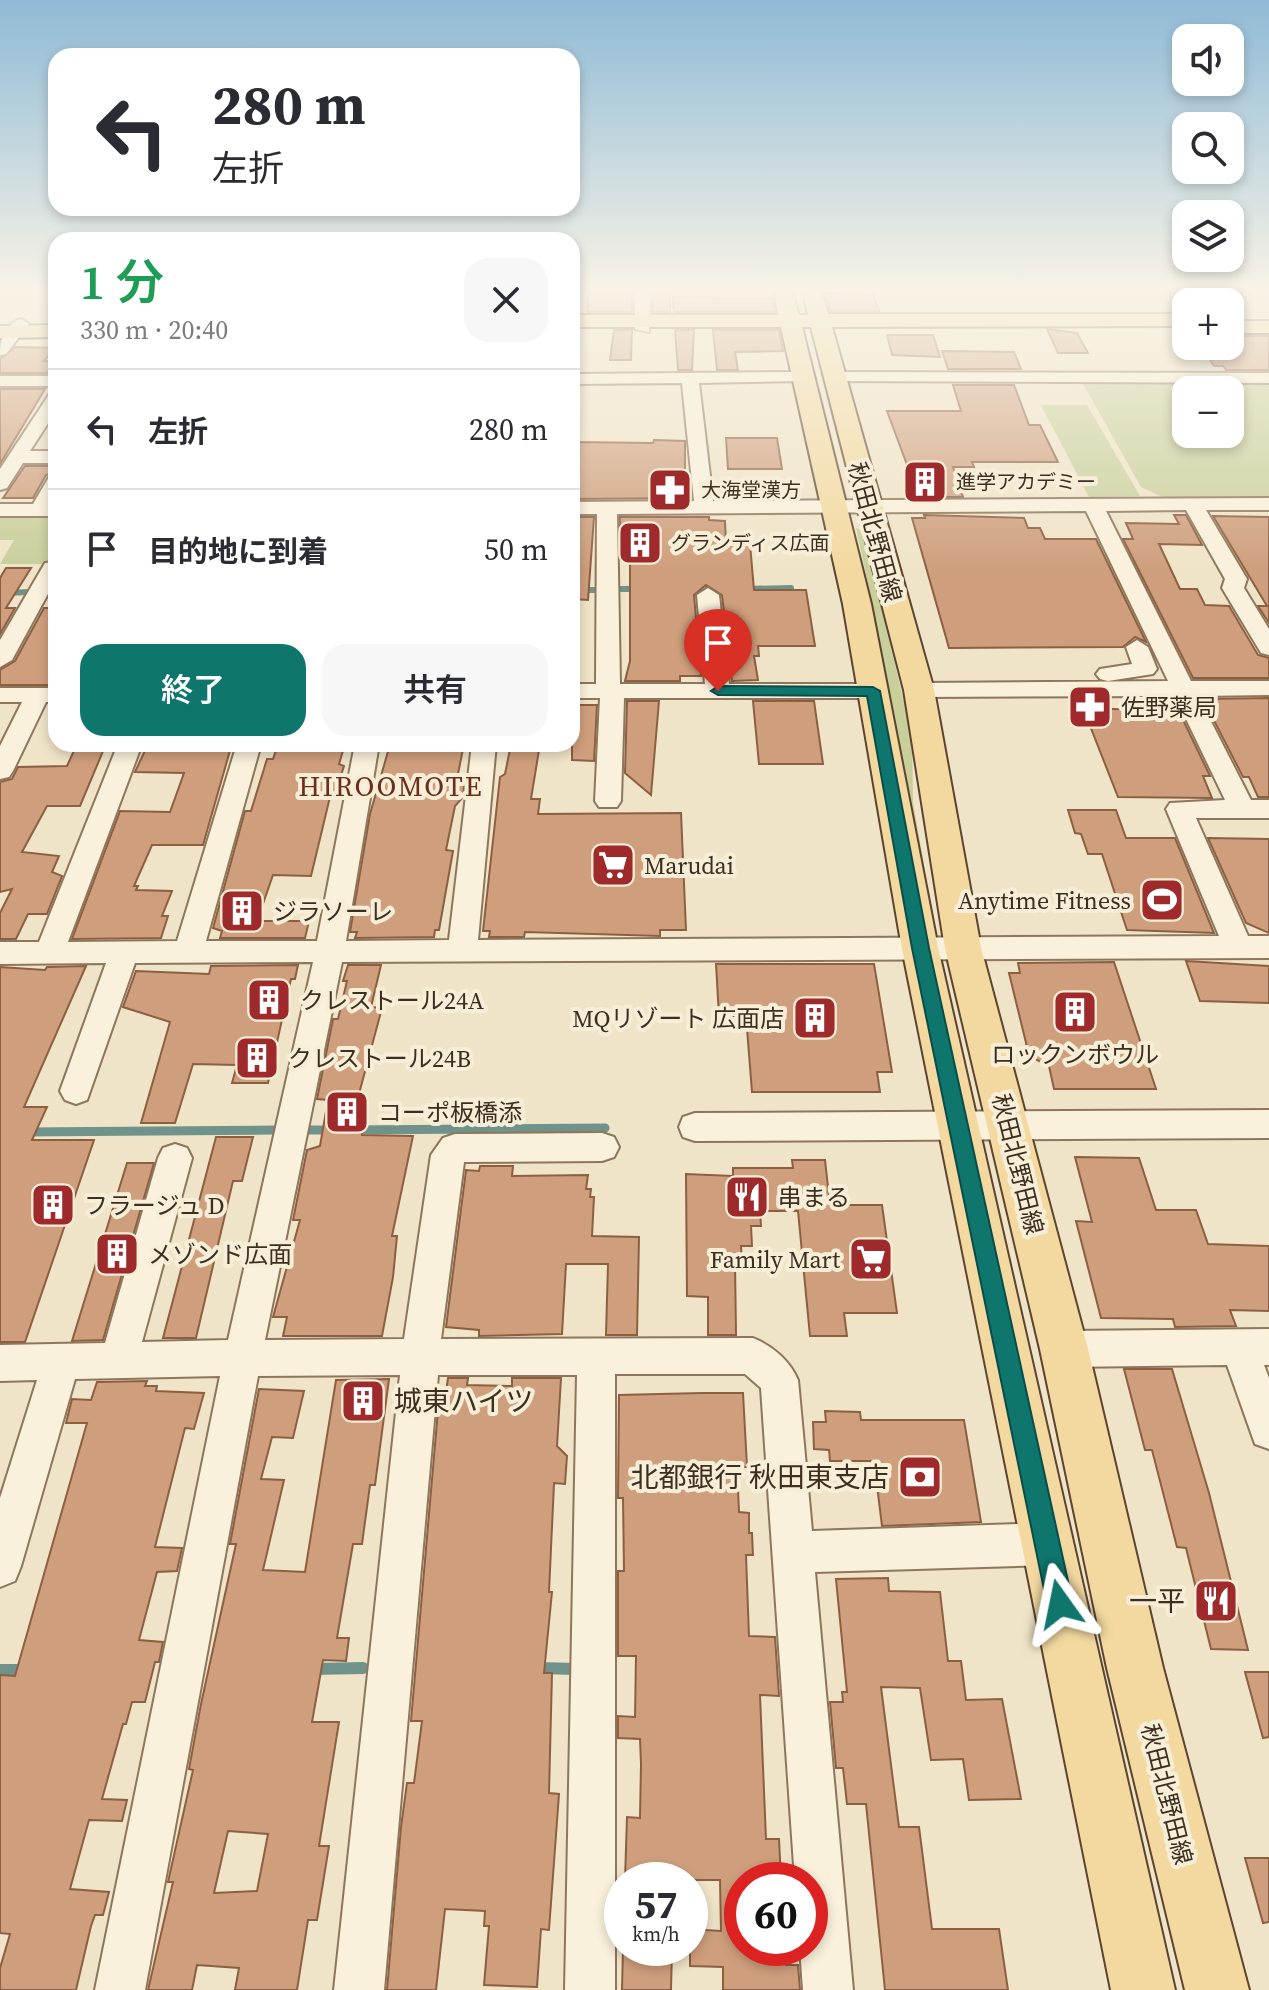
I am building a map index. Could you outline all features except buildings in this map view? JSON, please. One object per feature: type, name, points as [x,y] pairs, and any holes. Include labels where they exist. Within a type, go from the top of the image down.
[{"type":"main road","name":"秋田北野田線","points":[[803,384],[836,507],[920,948],[1064,1349],[1135,1668],[1217,1990]]},
{"type":"main road","name":"秋田北野田線","points":[[836,384],[919,690],[963,948],[983,1126],[1047,1544],[1143,1990]]},
{"type":"street","points":[[691,384],[704,506]]},
{"type":"street","points":[[0,484],[48,410]]},
{"type":"street","points":[[18,457],[48,457]]},
{"type":"street","points":[[1192,504],[1236,579],[1233,588],[1269,648]]},
{"type":"street","points":[[580,508],[1269,504]]},
{"type":"street","points":[[1026,523],[1047,520],[1043,505]]},
{"type":"street","points":[[1093,505],[1242,809]]},
{"type":"street","points":[[607,507],[608,801]]},
{"type":"street","points":[[0,510],[47,510]]},
{"type":"street","points":[[0,660],[48,574]]},
{"type":"street","points":[[708,595],[718,691]]},
{"type":"street","points":[[1099,688],[1109,674],[1145,669],[1137,647]]},
{"type":"street","points":[[919,690],[1183,686],[1269,688]]},
{"type":"street","points":[[580,691],[873,691]]},
{"type":"street","points":[[0,695],[47,695]]},
{"type":"street","points":[[0,771],[47,695]]},
{"type":"street","points":[[49,953],[127,752]]},
{"type":"street","points":[[188,953],[247,752]]},
{"type":"street","points":[[120,1990],[243,1358],[330,950],[366,752]]},
{"type":"street","points":[[463,949],[483,752]]},
{"type":"street","points":[[1238,947],[1179,809],[1269,809]]},
{"type":"street","points":[[0,953],[1269,947]]},
{"type":"street","points":[[76,1091],[124,954]]},
{"type":"street","points":[[695,1127],[1269,1124]]},
{"type":"street","points":[[359,1990],[422,1359],[448,1155],[455,1148],[602,1147]]},
{"type":"street","points":[[118,1361],[175,1158]]},
{"type":"street","points":[[1064,1349],[1254,1347],[1269,1430]]},
{"type":"street","points":[[0,1363],[243,1358],[753,1356],[779,1380],[828,1990]]},
{"type":"street","points":[[590,1990],[596,1358]]},
{"type":"street","points":[[0,1566],[61,1362]]},
{"type":"street","points":[[794,1552],[1047,1544]]},
{"type":"green space","points":[[1083,384],[1172,384],[1172,448],[1244,448],[1244,384],[1269,384],[1269,497],[1162,497],[1141,487]]},
{"type":"green space","points":[[1041,405],[1087,405],[1140,496],[1089,497]]},
{"type":"green space","points":[[0,515],[48,515],[47,564],[0,564],[14,540],[0,540]]},
{"type":"green space","points":[[856,528],[862,530],[912,734],[913,801],[931,907],[928,908],[891,703],[870,622],[870,593]]},
{"type":"waterway","points":[[745,589],[791,588]]},
{"type":"waterway","points":[[617,589],[640,589]]},
{"type":"waterway","points":[[580,590],[597,590]]},
{"type":"waterway","points":[[0,593],[33,592]]},
{"type":"waterway","points":[[352,1130],[605,1128]]},
{"type":"waterway","points":[[25,1132],[277,1130]]},
{"type":"waterway","points":[[303,1130],[330,1130]]},
{"type":"waterway","points":[[313,1669],[363,1668]]},
{"type":"waterway","points":[[537,1668],[577,1669]]},
{"type":"waterway","points":[[0,1670],[27,1670]]},
{"type":"place","name":"進学アカデミー","points":[[925,482]]},
{"type":"place","name":"大海堂漢方","points":[[670,490]]},
{"type":"place","name":"グランディス広面","points":[[640,543]]},
{"type":"place","name":"佐野薬局","points":[[1090,707]]},
{"type":"place","name":"Marudai","points":[[613,865]]},
{"type":"place","name":"Anytime Fitness","points":[[1162,900]]},
{"type":"place","name":"ジラソーレ","points":[[242,911]]},
{"type":"place","name":"クレストール24A","points":[[269,1000]]},
{"type":"place","name":"ロックンボウル","points":[[1075,1012]]},
{"type":"place","name":"MQリゾート 広面店","points":[[815,1018]]},
{"type":"place","name":"クレストール24B","points":[[257,1058]]},
{"type":"place","name":"コーポ板橋添","points":[[347,1112]]},
{"type":"place","name":"串まる","points":[[747,1197]]},
{"type":"place","name":"フラージュ D","points":[[53,1205]]},
{"type":"place","name":"メゾンド広面","points":[[117,1254]]},
{"type":"place","name":"Family Mart","points":[[871,1259]]},
{"type":"place","name":"城東ハイツ","points":[[363,1401]]},
{"type":"place","name":"北都銀行 秋田東支店","points":[[920,1477]]},
{"type":"place","name":"一平","points":[[1216,1601]]},
{"type":"district","name":"HIROOMOTE","points":[[391,786]]},
{"type":"route","points":[[718,691],[873,691],[920,948],[1060,1604]]}]
